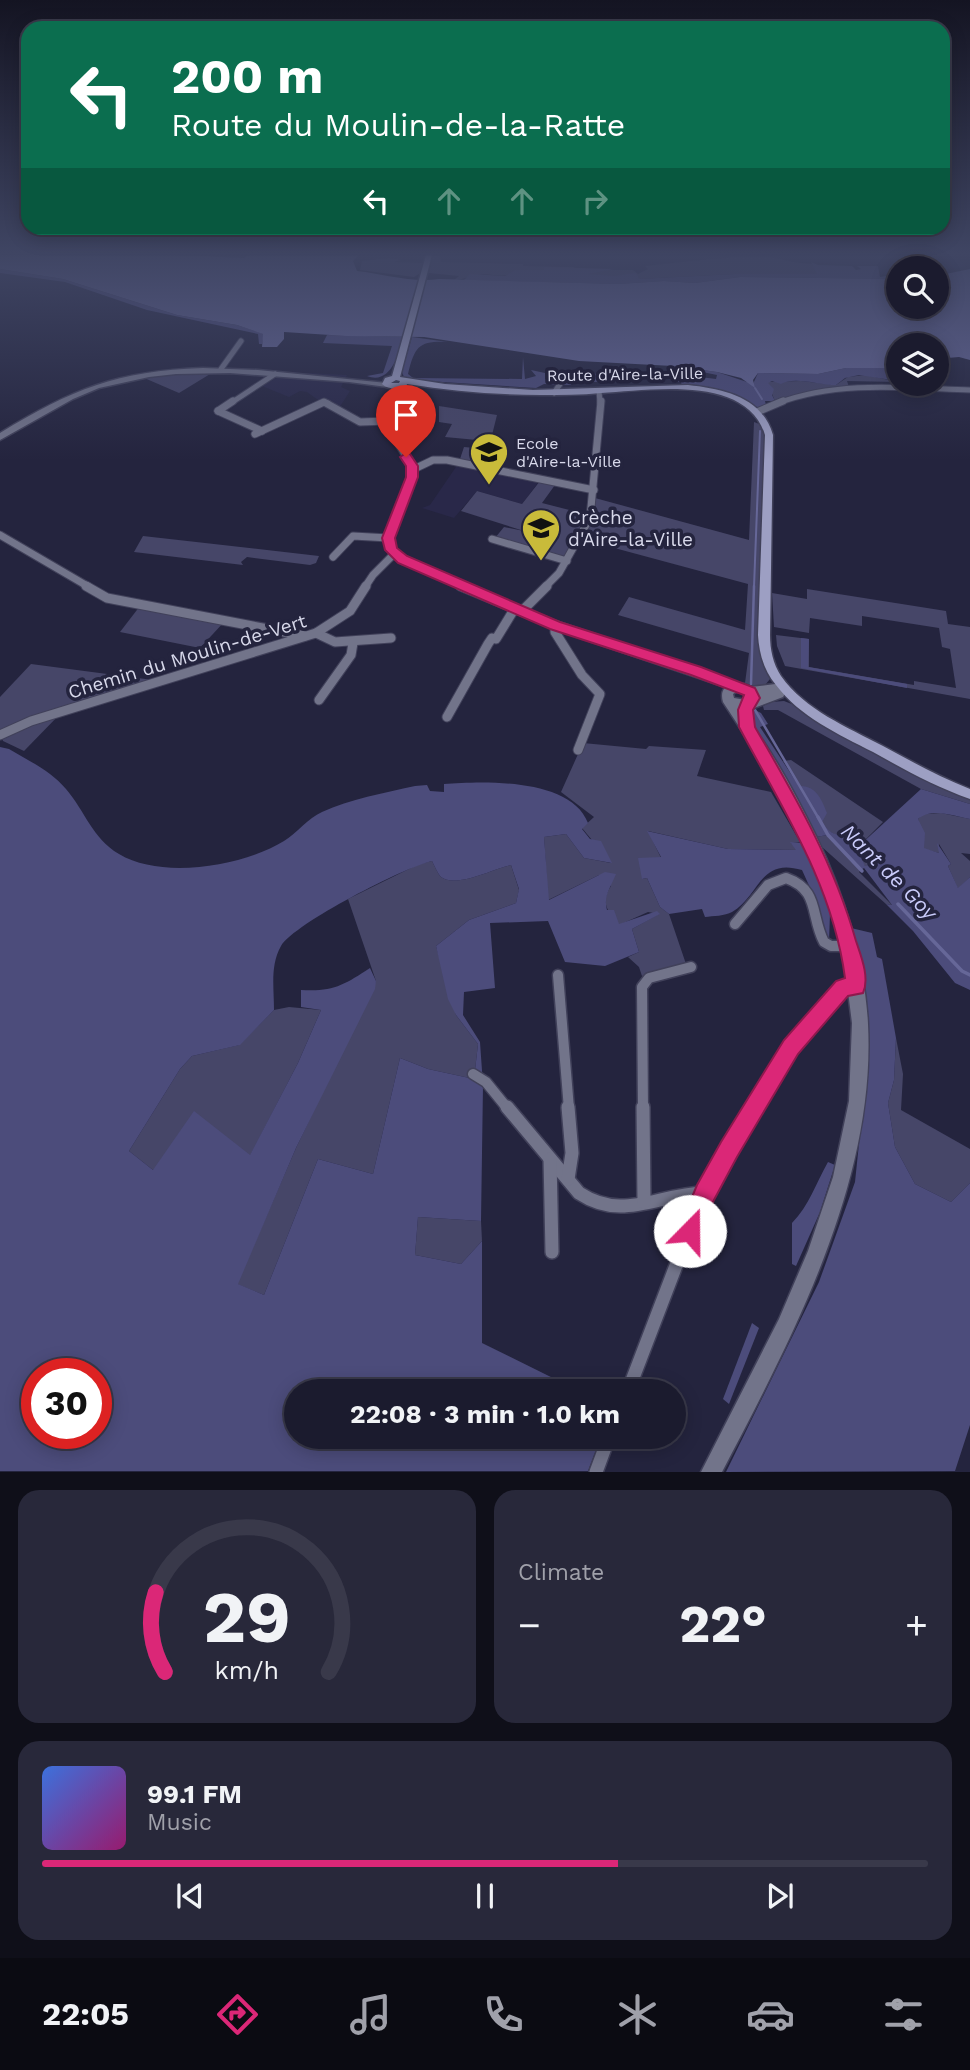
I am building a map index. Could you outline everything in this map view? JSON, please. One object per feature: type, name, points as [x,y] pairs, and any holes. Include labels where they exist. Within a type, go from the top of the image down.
[{"type":"main road","points":[[395,383],[412,324]]},
{"type":"main road","name":"Route d'Aire-la-Ville","points":[[395,383],[554,393],[696,389],[733,397],[757,412]]},
{"type":"main road","points":[[757,412],[765,422],[769,435],[764,642],[767,656],[786,685],[874,747],[934,779],[970,794]]},
{"type":"street","points":[[221,369],[242,341]]},
{"type":"street","points":[[0,437],[58,402],[103,384],[164,371],[221,369],[395,383],[388,421],[396,444],[409,461],[412,470],[410,483],[389,538],[394,554],[436,576],[555,625],[710,676],[740,697],[779,694],[786,685]]},
{"type":"street","points":[[275,374],[218,411],[258,432],[324,402],[360,422],[388,421]]},
{"type":"street","points":[[554,393],[561,384],[559,375]]},
{"type":"street","points":[[757,412],[784,400],[841,388],[970,390]]},
{"type":"street","points":[[447,717],[492,638],[496,639],[518,610],[557,576],[590,518],[601,397],[599,391]]},
{"type":"street","points":[[412,470],[430,461],[447,460],[594,490]]},
{"type":"street","points":[[0,535],[107,598],[307,636]]},
{"type":"street","points":[[333,557],[353,537],[389,538]]},
{"type":"street","points":[[492,539],[567,561]]},
{"type":"street","name":"Chemin du Moulin-de-Vert","points":[[0,735],[30,721],[316,633],[350,611],[373,575],[394,554]]},
{"type":"street","points":[[555,625],[555,632],[582,675],[600,694],[578,750]]},
{"type":"street","points":[[316,633],[341,644],[382,635],[391,638]]},
{"type":"street","points":[[319,700],[351,655],[353,643]]},
{"type":"street","points":[[711,1472],[775,1349],[812,1268],[840,1187],[855,1118],[860,1050],[856,986],[835,899],[815,850],[789,798],[747,727],[740,697]]},
{"type":"street","points":[[740,697],[747,727]]},
{"type":"street","points":[[735,924],[768,885],[786,878],[803,884],[808,892],[824,942],[831,946],[846,946]]},
{"type":"street","points":[[644,1202],[642,987],[649,978],[691,967]]},
{"type":"street","points":[[558,975],[572,1153],[568,1179]]},
{"type":"street","points":[[633,1379],[705,1193],[791,1047],[843,987],[856,986]]},
{"type":"street","points":[[473,1074],[486,1082],[588,1201],[603,1208],[616,1209],[682,1193],[705,1193]]},
{"type":"street","points":[[550,1159],[552,1252]]},
{"type":"street","points":[[596,1472],[605,1449]]},
{"type":"shaded area","points":[[210,324],[237,325],[264,334],[262,344],[259,344],[258,334]]},
{"type":"shaded area","points":[[229,324],[970,324],[970,360],[949,358],[949,333],[886,333],[886,368],[846,368],[818,374],[758,373],[753,380],[755,388],[741,378],[717,372],[673,366],[579,361],[424,337],[284,332],[284,339],[277,347],[262,347],[263,334]]},
{"type":"shaded area","points":[[327,335],[404,337],[392,367],[387,373],[375,378],[367,376],[383,373],[392,346],[323,343]]},
{"type":"shaded area","points":[[412,337],[448,342],[431,342],[416,351],[408,374],[413,378],[522,379],[523,357],[525,379],[536,376],[531,370],[545,373],[545,379],[562,379],[562,373],[716,379],[717,375],[673,366],[717,372],[753,384],[758,373],[818,374],[846,368],[886,368],[886,379],[859,375],[845,378],[836,385],[800,381],[781,384],[772,381],[768,383],[774,389],[772,395],[775,401],[765,401],[766,405],[759,408],[722,390],[682,386],[681,382],[672,382],[671,378],[572,382],[571,385],[544,384],[536,388],[411,380],[404,377],[402,372]]},
{"type":"shaded area","points":[[215,371],[179,393],[142,377]]},
{"type":"shaded area","points":[[309,373],[347,375],[341,387],[350,391],[339,408],[327,399],[321,402],[307,392],[300,391],[289,397],[262,386],[278,377]]},
{"type":"shaded area","points":[[866,375],[886,379],[886,382],[847,381],[849,387],[775,401],[767,382],[801,381],[836,385],[848,377]]},
{"type":"shaded area","points":[[439,406],[497,415],[484,467],[459,462],[464,447],[475,448],[477,440],[445,437],[452,424],[439,422]]},
{"type":"shaded area","points":[[754,422],[762,425],[765,435],[760,616],[770,679],[765,685],[755,687],[745,683],[749,653],[618,615],[629,597],[745,630],[748,584],[581,539],[595,498],[749,540]]},
{"type":"shaded area","name":"Ecole d'Aire-la-Ville","points":[[458,464],[540,480],[522,504],[477,491],[454,518],[422,508],[430,505]]},
{"type":"shaded area","points":[[540,481],[555,485],[542,503],[589,515],[567,555],[560,558],[495,538],[504,527],[524,531],[461,511],[477,491],[522,504]]},
{"type":"shaded area","points":[[143,536],[319,556],[316,563],[310,565],[247,557],[241,562],[243,565],[134,552]]},
{"type":"shaded area","points":[[807,589],[946,611],[948,624],[970,627],[970,699],[785,666],[777,646],[776,635],[809,639],[809,667],[914,685],[914,681],[956,688],[950,649],[942,647],[939,628],[862,616],[862,626],[810,618],[809,633],[774,627],[772,593],[807,599]]},
{"type":"shaded area","points":[[140,606],[224,622],[200,648],[120,632]]},
{"type":"shaded area","points":[[801,638],[809,639],[808,667],[907,684],[907,688],[801,668]]},
{"type":"shaded area","points":[[31,664],[153,680],[0,733],[0,697]]},
{"type":"shaded area","points":[[784,701],[970,797],[970,804],[921,789],[778,710],[764,710],[763,706],[771,702]]},
{"type":"shaded area","points":[[755,710],[761,713],[768,724],[760,727],[799,786],[810,788],[820,798],[827,813],[822,822],[835,834],[853,837],[865,866],[870,865],[860,845],[921,789],[970,804],[970,819],[936,813],[918,819],[925,833],[924,848],[939,853],[937,843],[951,864],[948,866],[958,888],[970,877],[970,990],[955,983],[913,931],[886,904],[892,905],[864,868],[861,870],[828,835],[815,837],[749,721]]},
{"type":"shaded area","points":[[61,713],[24,751],[3,741],[2,738]]},
{"type":"shaded area","points":[[583,743],[646,749],[649,746],[706,750],[697,776],[771,792],[800,842],[791,843],[798,850],[728,849],[648,831],[661,858],[642,879],[647,878],[660,907],[669,914],[686,964],[642,976],[639,967],[628,957],[639,952],[632,929],[659,914],[648,912],[619,925],[606,906],[606,897],[611,886],[599,875],[548,900],[544,837],[566,834],[584,858],[611,863],[582,828],[594,817],[561,792]]},
{"type":"shaded area","points":[[0,747],[32,762],[60,783],[73,797],[95,832],[110,848],[137,862],[157,866],[202,867],[247,857],[284,841],[312,818],[333,807],[415,786],[427,785],[430,791],[444,792],[444,784],[503,783],[546,790],[579,808],[588,823],[582,829],[590,839],[601,841],[612,863],[584,858],[566,834],[544,837],[549,900],[605,872],[616,874],[606,905],[607,910],[614,910],[619,924],[657,911],[660,914],[632,929],[639,952],[605,966],[565,962],[548,921],[490,923],[495,988],[464,992],[463,1015],[480,1042],[483,1085],[481,1221],[418,1217],[415,1255],[461,1264],[482,1241],[482,1343],[555,1379],[284,1379],[284,1449],[596,1449],[588,1471],[0,1471]],"holes":[[[432,861],[440,876],[454,881],[511,865],[519,889],[516,903],[469,920],[436,946],[448,999],[456,1015],[478,1044],[474,1079],[428,1069],[400,1058],[373,1174],[318,1159],[264,1295],[238,1284],[296,1148],[375,989],[376,981],[370,968],[338,986],[322,990],[301,990],[301,1007],[321,1010],[298,1063],[250,1155],[194,1111],[153,1170],[129,1151],[180,1069],[192,1056],[240,1045],[274,1010],[275,961],[281,946],[290,936],[352,897],[418,865]]]},
{"type":"shaded area","points":[[791,760],[883,822],[860,845],[870,865],[865,867],[853,837],[837,836],[826,829],[783,761]]},
{"type":"shaded area","points":[[941,813],[970,819],[970,854],[961,853],[970,861],[970,877],[958,889],[948,866],[951,864],[939,844],[939,853],[924,849],[918,819],[923,814]]},
{"type":"shaded area","points":[[647,831],[728,849],[796,850],[790,842],[803,843],[827,900],[830,913],[829,942],[816,901],[802,870],[788,867],[768,873],[749,897],[729,913],[705,917],[702,909],[669,914],[660,907],[647,878],[642,879],[638,858],[661,857]]},
{"type":"shaded area","points":[[828,835],[892,905],[886,904],[822,847],[815,837]]},
{"type":"shaded area","points":[[432,861],[440,876],[454,881],[511,865],[519,890],[516,903],[469,920],[436,946],[456,1015],[478,1044],[474,1079],[428,1069],[400,1058],[373,1174],[318,1159],[264,1295],[237,1284],[296,1148],[376,981],[348,899],[419,864]]},
{"type":"shaded area","points":[[851,928],[872,933],[877,957],[882,959],[896,1038],[894,1080],[888,1103],[895,1147],[915,1184],[951,1202],[970,1183],[970,1425],[955,1471],[726,1472],[819,1282],[855,1182],[869,1047],[862,967]]},
{"type":"shaded area","points":[[289,1007],[321,1010],[298,1063],[250,1156],[153,1170],[129,1151],[180,1069],[192,1056],[239,1045],[274,1010]]},
{"type":"shaded area","points":[[896,1038],[903,1074],[901,1110],[970,1149],[970,1183],[951,1202],[915,1184],[895,1147],[888,1103],[894,1080]]},
{"type":"shaded area","points":[[828,1162],[835,1165],[820,1212],[796,1266],[792,1264],[792,1223],[808,1202]]},
{"type":"shaded area","points":[[418,1217],[481,1221],[482,1241],[461,1264],[415,1255]]},
{"type":"shaded area","points":[[752,1323],[759,1328],[729,1404],[723,1399]]},
{"type":"waterway","points":[[755,388],[762,399]]},
{"type":"waterway","name":"Nant de Goy","points":[[754,587],[760,431]]},
{"type":"waterway","name":"Nant de Goy","points":[[751,684],[754,586]]},
{"type":"waterway","name":"Nant de Goy","points":[[755,710],[819,819]]},
{"type":"waterway","name":"Nant de Goy","points":[[818,817],[828,835],[862,871]]},
{"type":"waterway","name":"Nant de Goy","points":[[898,904],[962,971],[970,975]]},
{"type":"place","name":"Ecole d'Aire-la-Ville","points":[[489,486]]},
{"type":"place","name":"Crèche d'Aire-la-Ville","points":[[541,562]]},
{"type":"route","points":[[406,457],[412,466],[412,477],[389,538],[394,554],[436,576],[555,625],[696,671],[750,692],[753,698],[747,705],[747,727],[800,818],[835,899],[853,961],[856,986],[843,987],[791,1047],[729,1149],[705,1193],[690,1231]]}]
